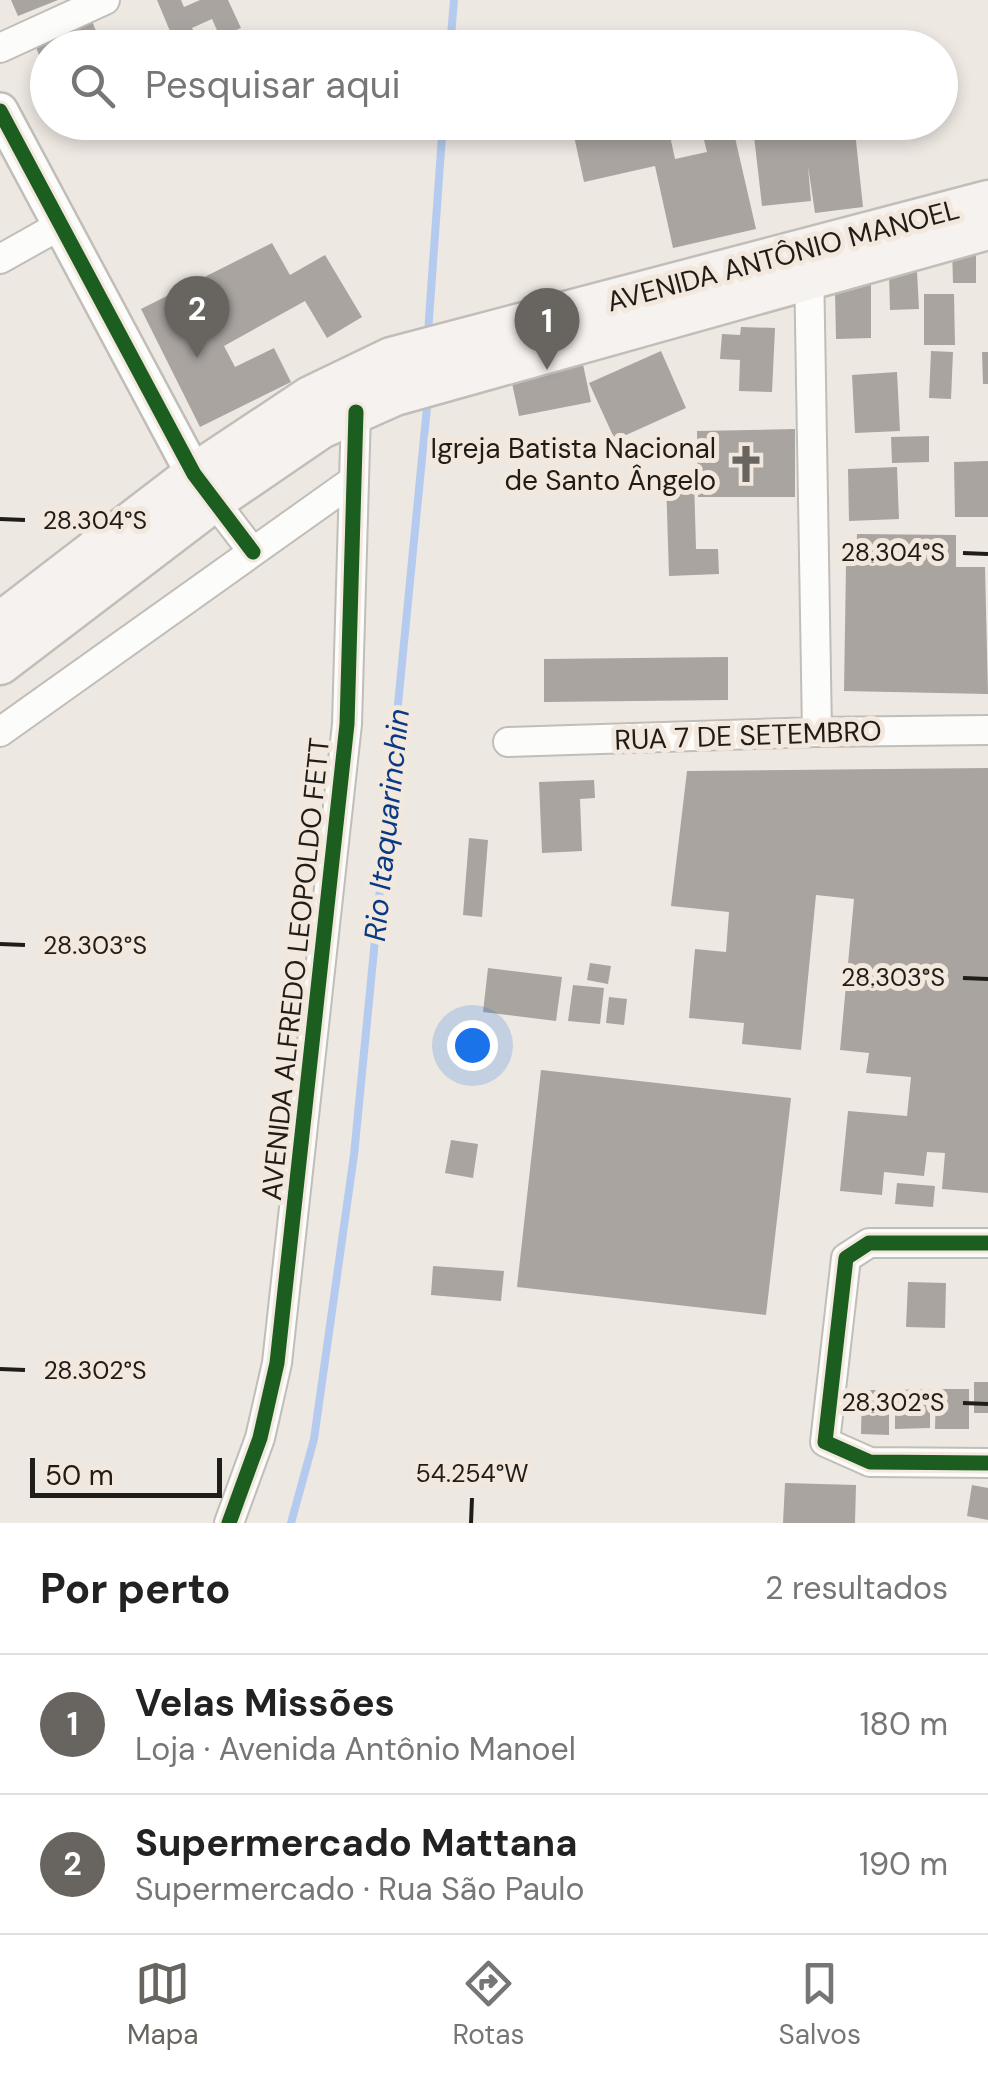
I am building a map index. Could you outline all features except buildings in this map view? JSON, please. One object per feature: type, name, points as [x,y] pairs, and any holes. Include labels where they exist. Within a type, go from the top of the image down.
[{"type":"main road","name":"AVENIDA ANTÔNIO MANOEL","points":[[392,377],[808,262],[988,201]]},
{"type":"main road","name":"AVENIDA ANTÔNIO MANOEL","points":[[808,262],[988,229]]},
{"type":"main road","points":[[0,664],[310,397],[392,377]]},
{"type":"main road","points":[[0,623],[204,488],[356,412],[392,377]]},
{"type":"street","points":[[39,30],[105,0]]},
{"type":"street","points":[[0,48],[30,34]]},
{"type":"street","points":[[0,111],[204,488],[252,552]]},
{"type":"street","points":[[0,259],[59,226]]},
{"type":"street","points":[[808,262],[817,732]]},
{"type":"street","name":"AVENIDA ALFREDO LEOPOLDO FETT","points":[[229,1523],[260,1438],[277,1362],[347,724],[356,412]]},
{"type":"street","points":[[0,732],[354,480]]},
{"type":"street","name":"RUA 7 DE SETEMBRO","points":[[508,742],[988,730]]},
{"type":"street","points":[[988,1243],[869,1243],[846,1258],[825,1442],[870,1462],[988,1463]]},
{"type":"waterway","name":"Rio Itaquarinchin","points":[[452,30],[454,0]]},
{"type":"waterway","name":"Rio Itaquarinchin","points":[[428,333],[442,140]]},
{"type":"waterway","name":"Rio Itaquarinchin","points":[[291,1523],[314,1439],[354,1155],[428,397]]},
{"type":"cycle path","points":[[0,111],[194,474],[253,552]]},
{"type":"cycle path","points":[[229,1523],[260,1438],[277,1363],[347,724],[356,412]]},
{"type":"cycle path","points":[[988,1243],[869,1243],[846,1258],[825,1442],[870,1462],[988,1463]]},
{"type":"place","name":"Supermercado Mattana","points":[[197,358]]},
{"type":"place","name":"Velas Missões","points":[[547,370]]},
{"type":"place","name":"Igreja Batista Nacional de Santo Ângelo","points":[[746,464]]}]
